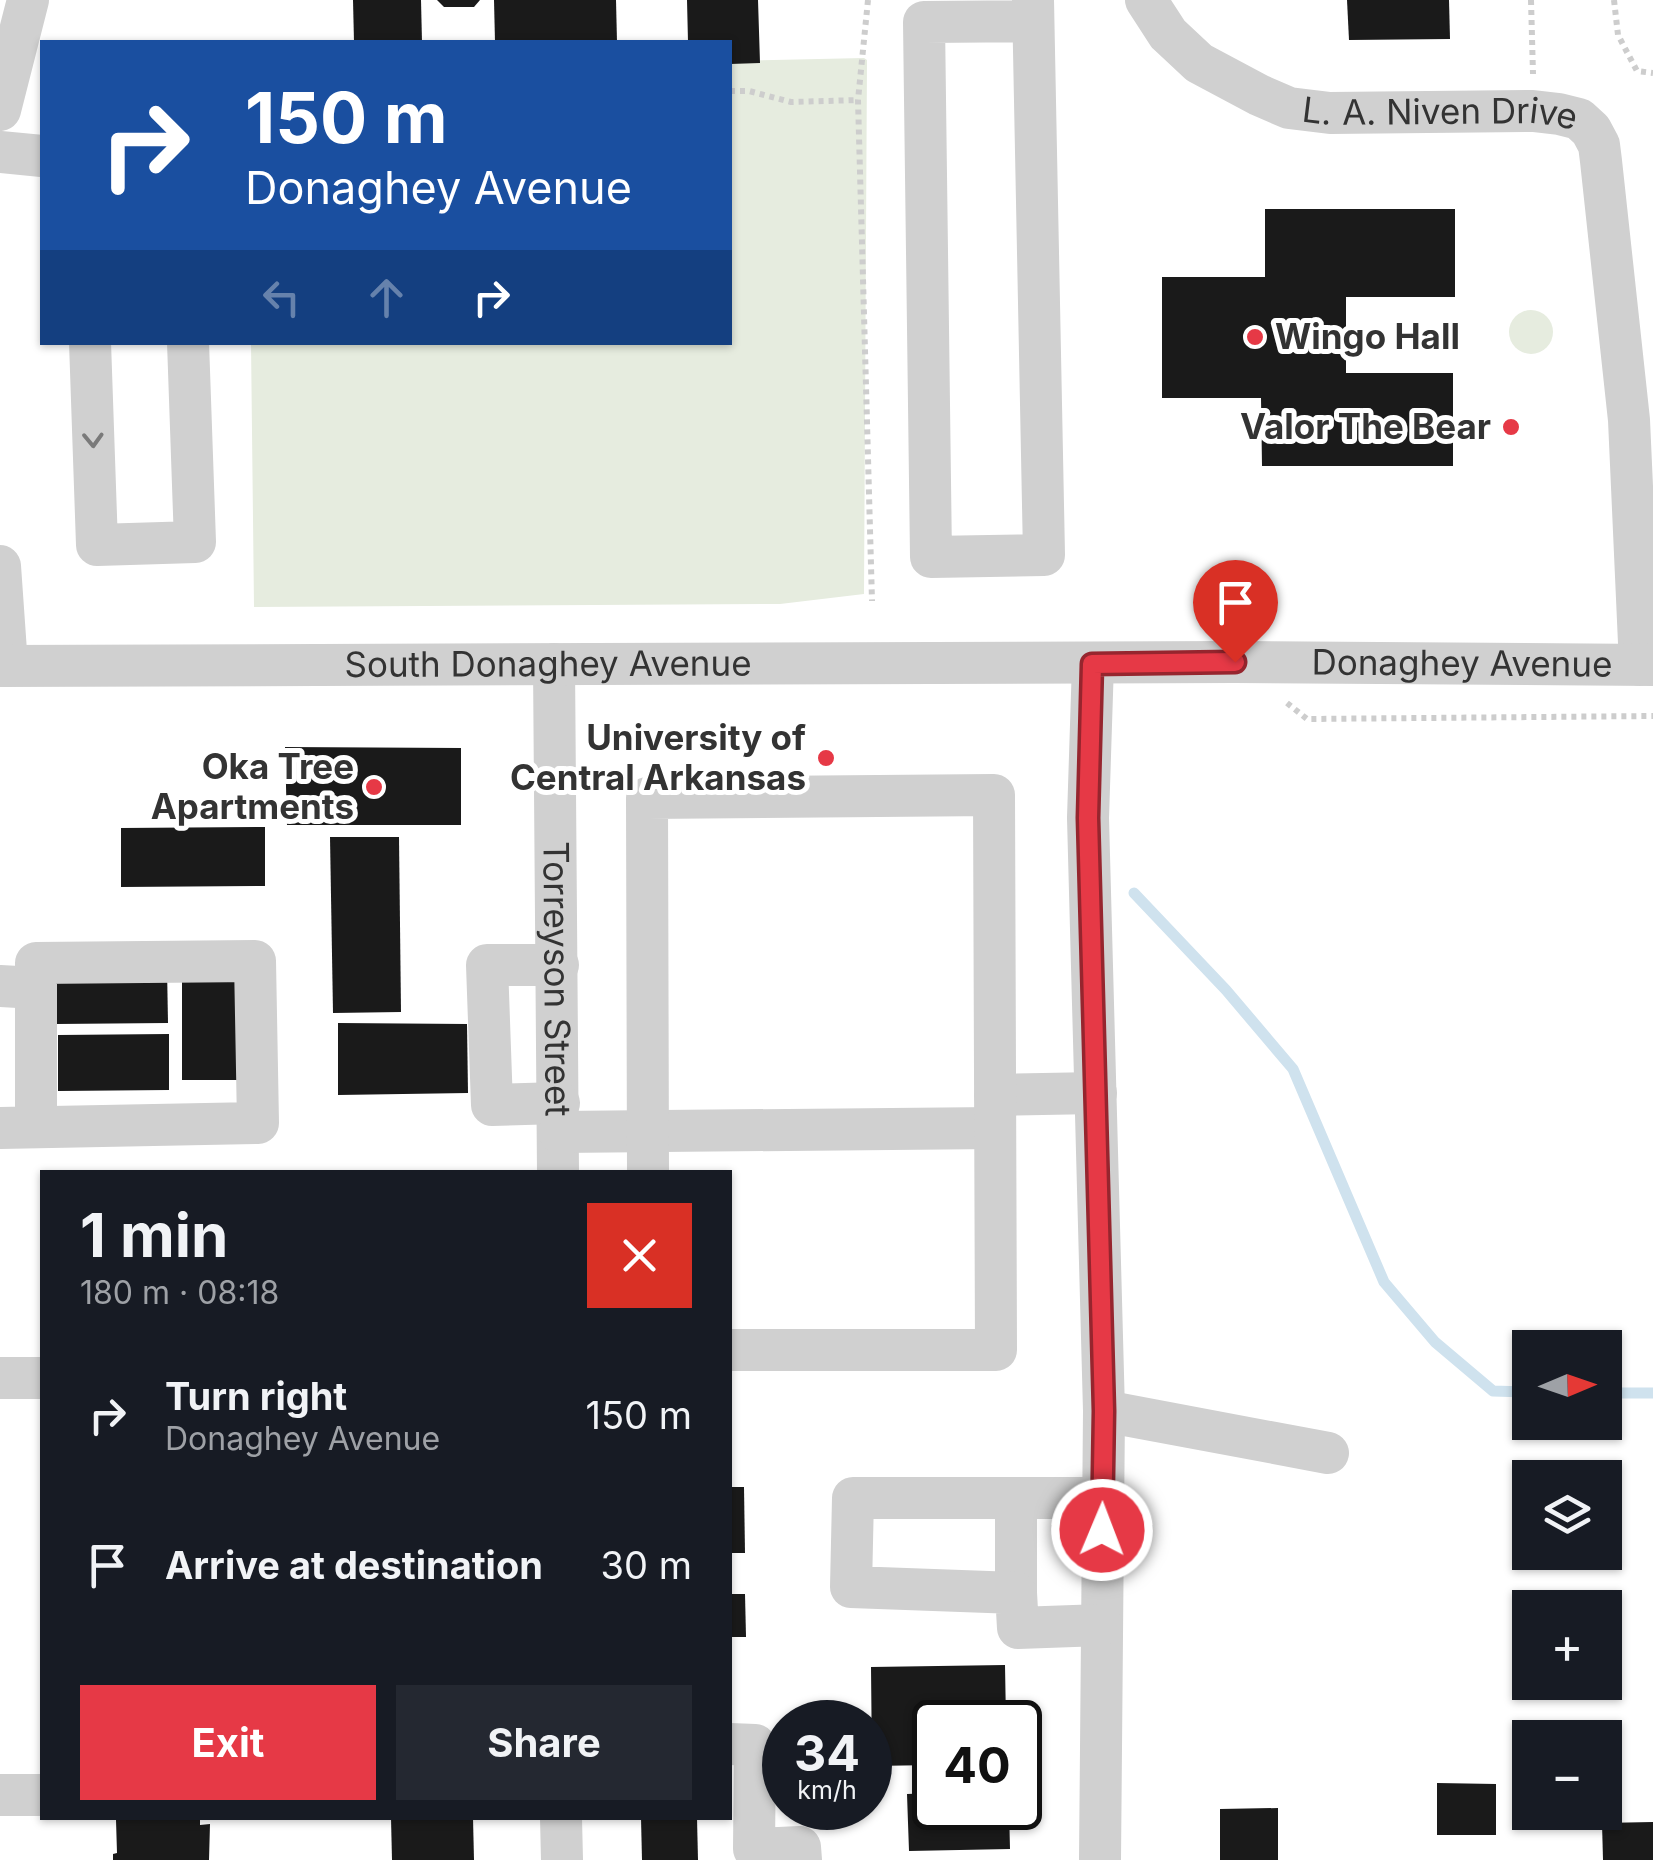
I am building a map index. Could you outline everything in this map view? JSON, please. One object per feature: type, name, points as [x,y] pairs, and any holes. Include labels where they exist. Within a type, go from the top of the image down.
[{"type":"street","points":[[0,110],[28,0]]},
{"type":"street","name":"L. A. Niven Drive","points":[[1146,0],[1168,34],[1198,63],[1289,108],[1330,112],[1533,111],[1579,120],[1591,130],[1599,145],[1601,161],[1628,420],[1647,664]]},
{"type":"street","points":[[1033,10],[1044,555],[931,558],[924,22],[1033,10]]},
{"type":"street","points":[[0,152],[40,156]]},
{"type":"street","points":[[90,345],[97,544],[194,542],[188,345]]},
{"type":"street","points":[[0,566],[4,666]]},
{"type":"street","name":"Torreyson Street","points":[[554,664],[559,1136]]},
{"type":"street","points":[[1092,664],[1088,818],[1104,1411],[1100,1860]]},
{"type":"street","name":"Donaghey Avenue","points":[[1092,664],[1647,664]]},
{"type":"street","name":"South Donaghey Avenue","points":[[4,666],[1092,664]]},
{"type":"street","points":[[648,1152],[647,798],[994,795],[996,1350],[732,1350]]},
{"type":"street","points":[[255,961],[258,1123],[18,1128],[18,987],[36,962],[255,961]]},
{"type":"street","points":[[558,965],[487,965],[492,1105],[559,1136],[648,1152],[995,1111],[1096,1093]]},
{"type":"street","points":[[0,1378],[40,1378]]},
{"type":"street","points":[[1104,1411],[1328,1454]]},
{"type":"street","points":[[1016,1593],[851,1587],[852,1498],[1103,1498]]},
{"type":"street","points":[[1016,1498],[1018,1628],[1102,1625]]},
{"type":"street","points":[[732,1744],[755,1745],[754,1850],[800,1847],[801,1860]]},
{"type":"street","points":[[0,1795],[40,1795]]},
{"type":"street","points":[[561,1820],[562,1860]]},
{"type":"path","points":[[868,0],[858,100],[872,601]]},
{"type":"path","points":[[1531,0],[1534,87]]},
{"type":"path","points":[[1614,0],[1618,36],[1636,71],[1653,72]]},
{"type":"path","points":[[732,91],[790,102],[858,100]]},
{"type":"path","points":[[1307,719],[1653,716]]},
{"type":"shaded area","points":[[867,60],[864,594],[780,604],[254,607],[251,345],[732,345],[732,61]]},
{"type":"shaded area","points":[[1531,310],[1547,316],[1553,332],[1547,348],[1531,354],[1515,348],[1509,332],[1515,316]]},
{"type":"building","points":[[353,0],[421,0],[422,40],[354,40]]},
{"type":"building","points":[[437,0],[480,0],[474,7],[444,7]]},
{"type":"building","points":[[494,0],[616,0],[617,40],[495,40]]},
{"type":"building","points":[[687,0],[758,0],[760,63],[732,64],[732,40],[688,40]]},
{"type":"building","points":[[1347,0],[1449,0],[1450,39],[1349,40]]},
{"type":"building","name":"Wingo Hall","points":[[1265,209],[1455,209],[1455,297],[1346,297],[1346,373],[1453,373],[1453,466],[1262,466],[1261,398],[1162,398],[1162,277],[1265,277]]},
{"type":"building","name":"Oka Tree Apartments","points":[[285,747],[461,748],[461,825],[287,825]]},
{"type":"building","points":[[265,827],[265,886],[121,887],[121,828]]},
{"type":"building","name":"Oka Tree Apartments","points":[[330,837],[399,837],[401,1012],[333,1013]]},
{"type":"building","points":[[182,967],[237,967],[238,1080],[182,1080]]},
{"type":"building","points":[[167,968],[168,1023],[56,1024],[55,969]]},
{"type":"building","points":[[338,1023],[467,1024],[468,1093],[338,1095]]},
{"type":"building","points":[[169,1034],[169,1090],[58,1091],[58,1035]]},
{"type":"building","points":[[732,1487],[744,1487],[745,1553],[732,1553]]},
{"type":"building","points":[[732,1594],[745,1594],[746,1637],[732,1637]]},
{"type":"building","points":[[1005,1665],[1006,1700],[912,1700],[912,1765],[892,1766],[892,1700],[871,1700],[871,1667]]},
{"type":"building","points":[[1437,1783],[1496,1784],[1496,1835],[1437,1835]]},
{"type":"building","points":[[907,1794],[912,1794],[912,1830],[1010,1830],[1010,1849],[909,1851]]},
{"type":"building","points":[[1278,1808],[1278,1860],[1220,1860],[1220,1809]]},
{"type":"building","points":[[116,1820],[200,1820],[200,1825],[210,1824],[209,1860],[113,1860],[117,1853]]},
{"type":"building","points":[[391,1820],[473,1820],[474,1860],[392,1860]]},
{"type":"building","points":[[641,1820],[697,1820],[698,1860],[642,1860]]},
{"type":"building","points":[[1653,1822],[1653,1860],[1603,1860],[1602,1830],[1622,1830],[1622,1823]]},
{"type":"waterway","points":[[1134,893],[1226,990],[1293,1069],[1384,1282],[1435,1342],[1493,1391],[1512,1392]]},
{"type":"waterway","points":[[1622,1393],[1653,1393]]},
{"type":"place","name":"Wingo Hall","points":[[1255,337]]},
{"type":"place","name":"Valor The Bear","points":[[1511,427]]},
{"type":"place","name":"University of Central Arkansas","points":[[826,758]]},
{"type":"place","name":"Oka Tree Apartments","points":[[374,787]]},
{"type":"route","points":[[1102,1530],[1104,1411],[1088,818],[1092,664],[1235,662]]}]
